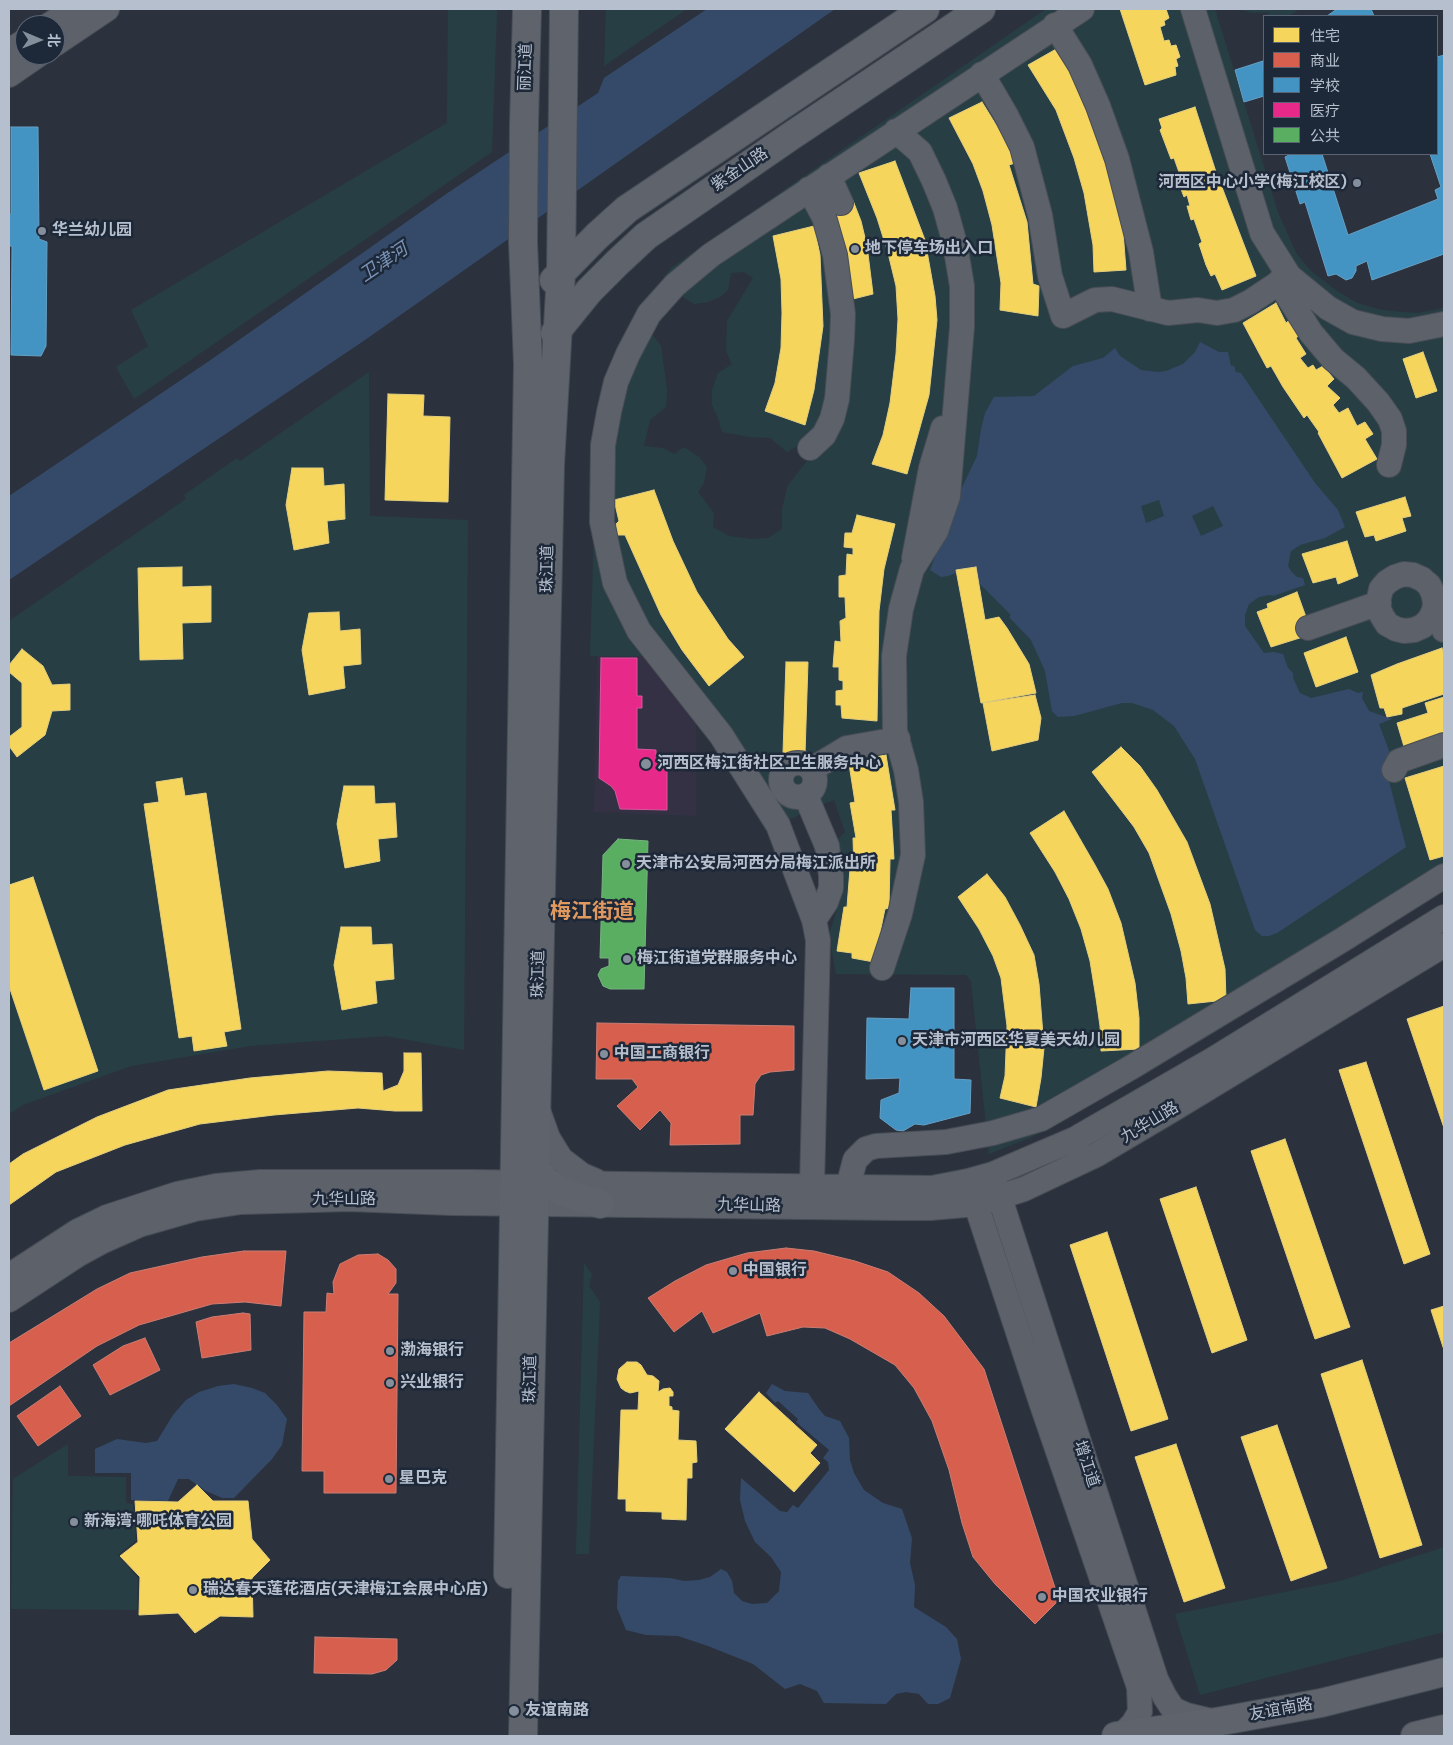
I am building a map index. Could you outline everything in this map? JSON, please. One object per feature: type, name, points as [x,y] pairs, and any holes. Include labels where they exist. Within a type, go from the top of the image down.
[{"type":"main road","name":"丽江道","points":[[523,242],[527,9]]},
{"type":"main road","name":"珠江道","points":[[526,1106],[550,465],[560,273],[564,9]]},
{"type":"main road","name":"紫金山路","points":[[525,309],[597,236],[627,209],[925,9]]},
{"type":"main road","name":"紫金山路","points":[[528,364],[589,291],[646,236],[980,9]]},
{"type":"main road","name":"珠江道","points":[[523,242],[528,364],[524,710],[526,1106],[530,1188],[523,1736]]},
{"type":"main road","name":"珠江道","points":[[505,1736],[530,1188]]},
{"type":"main road","points":[[530,1188],[562,1192],[600,1193]]},
{"type":"main road","name":"友谊南路","points":[[1118,1736],[1216,1722],[1321,1703],[1444,1672]]},
{"type":"main road","points":[[1416,1736],[1444,1729]]},
{"type":"street","points":[[65,37],[107,9]]},
{"type":"street","points":[[812,1186],[818,940],[814,920],[778,826],[763,800],[720,735],[639,632],[614,583],[602,522],[604,445],[616,382],[649,314],[675,285],[711,255],[1082,9]]},
{"type":"street","points":[[1193,9],[1262,233],[1311,333],[1333,359],[1356,378],[1378,402],[1390,419],[1394,432],[1394,445],[1389,465]]},
{"type":"street","points":[[1055,26],[1080,65],[1098,106],[1117,159],[1141,252],[1150,309]]},
{"type":"street","points":[[9,75],[24,65]]},
{"type":"street","points":[[982,74],[1022,147],[1040,215],[1050,276],[1063,316],[1096,300],[1112,299],[1168,313],[1198,310],[1217,313],[1234,310],[1250,302],[1284,279]]},
{"type":"street","points":[[882,968],[900,914],[913,856],[911,802],[906,770],[895,731],[894,656],[901,609],[912,569],[936,531],[948,496],[962,327],[962,286],[955,244],[945,208],[920,152],[896,131]]},
{"type":"street","points":[[829,176],[841,203]]},
{"type":"street","points":[[809,189],[824,217],[835,255],[842,314],[838,391],[834,412],[824,435],[810,448]]},
{"type":"street","points":[[1284,279],[1353,322],[1382,329],[1408,331],[1444,324]]},
{"type":"street","points":[[1404,574],[1422,579],[1429,585],[1433,593],[1439,620],[1429,620],[1414,630],[1404,631],[1396,629],[1388,624],[1382,616],[1378,603],[1382,589],[1387,582],[1404,574]]},
{"type":"street","points":[[1308,628],[1378,603]]},
{"type":"street","points":[[763,800],[795,792],[810,793],[815,784],[815,774],[812,769],[847,748],[898,739]]},
{"type":"street","points":[[1394,770],[1399,762],[1444,745]]},
{"type":"street","points":[[795,792],[827,846],[831,888],[826,902],[814,920]]},
{"type":"street","points":[[848,1187],[855,1160],[866,1149],[876,1146],[946,1142],[993,1133],[1041,1119],[1137,1064],[1444,876]]},
{"type":"street","name":"九华山路","points":[[600,1193],[812,1186],[932,1188],[993,1174],[1075,1139],[1212,1060],[1444,917]]},
{"type":"street","name":"九华山路","points":[[600,1193],[895,1208],[930,1208],[977,1204],[1024,1189],[1096,1155],[1444,945]]},
{"type":"street","points":[[526,1106],[561,1159],[582,1175],[600,1193]]},
{"type":"street","name":"增江道","points":[[993,1174],[1156,1680],[1173,1709],[1186,1715],[1216,1722]]},
{"type":"street","name":"增江道","points":[[968,1181],[1047,1420],[1139,1687],[1140,1712],[1133,1724],[1118,1736]]},
{"type":"street","name":"九华山路","points":[[9,1276],[78,1231],[107,1217],[176,1194],[216,1186],[268,1182],[530,1188]]},
{"type":"street","name":"九华山路","points":[[9,1300],[79,1254],[103,1241],[139,1225],[195,1209],[241,1202],[349,1199],[530,1188]]},
{"type":"shaded area","name":"河西区梅江街社区卫生服务中心","points":[[597,656],[646,656],[663,681],[696,717],[696,816],[594,812]]},
{"type":"green space","points":[[448,9],[497,9],[492,152],[134,399],[116,367],[148,346],[131,310],[447,123]]},
{"type":"green space","points":[[606,9],[687,9],[604,66]]},
{"type":"green space","points":[[1046,9],[1215,9],[1278,212],[1296,253],[1311,271],[1337,291],[1357,303],[1382,310],[1418,313],[1444,308],[1444,890],[1032,1137],[989,1154],[971,981],[966,975],[836,974],[829,935],[836,913],[841,877],[836,841],[845,832],[834,800],[803,812],[794,818],[761,822],[736,776],[696,717],[663,681],[646,656],[590,656],[600,397],[611,362],[629,325],[652,334],[661,346],[667,390],[666,407],[650,420],[644,446],[663,448],[674,454],[684,447],[699,457],[707,467],[704,483],[698,492],[714,513],[713,527],[729,536],[752,539],[768,538],[782,529],[782,509],[788,485],[807,461],[828,440],[807,441],[787,452],[770,438],[722,432],[712,405],[712,390],[718,373],[732,364],[726,351],[727,321],[753,278],[744,272],[731,273],[728,290],[720,297],[708,302],[694,304],[660,282],[671,268]]},
{"type":"green space","points":[[1239,9],[1300,9],[1291,15],[1266,15],[1270,12],[1252,13]]},
{"type":"green space","points":[[369,372],[370,516],[468,520],[464,1050],[386,1036],[250,1046],[131,1066],[23,1105],[9,1114],[9,621],[186,499],[184,495],[237,458],[240,461]]},
{"type":"green space","points":[[584,1263],[592,1274],[589,1286],[600,1302],[589,1554],[576,1554]]},
{"type":"green space","name":"新海湾·哪吒体育公园","points":[[68,1444],[68,1476],[126,1477],[126,1503],[133,1504],[136,1540],[118,1555],[138,1578],[137,1610],[11,1609],[13,1479]]},
{"type":"green space","points":[[1444,1547],[1444,1632],[1200,1695],[1175,1614],[1340,1581]]},
{"type":"water","name":"卫津河","points":[[707,9],[835,9],[365,340],[9,580],[9,496],[212,359],[449,192],[598,93],[604,78]]},
{"type":"water","points":[[1200,342],[1219,352],[1228,352],[1231,366],[1234,366],[1236,372],[1241,373],[1315,483],[1338,510],[1345,527],[1325,538],[1300,545],[1291,551],[1288,566],[1297,577],[1303,578],[1305,585],[1273,596],[1259,597],[1249,604],[1245,615],[1245,626],[1264,653],[1274,652],[1283,654],[1288,668],[1293,673],[1293,678],[1300,693],[1311,698],[1349,689],[1358,693],[1363,692],[1362,698],[1369,711],[1392,719],[1379,724],[1391,756],[1389,781],[1406,847],[1277,933],[1269,936],[1262,936],[1255,930],[1195,759],[1174,726],[1153,710],[1132,703],[1122,703],[1074,716],[1058,717],[1052,711],[1045,671],[1031,640],[1009,617],[1011,615],[979,583],[976,567],[957,570],[956,573],[941,577],[930,570],[957,498],[977,456],[985,413],[994,397],[1034,396],[1073,366],[1103,358],[1115,348],[1120,356],[1141,370],[1158,372],[1183,364],[1195,352]],"holes":[[[1159,500],[1164,516],[1146,523],[1141,506]],[[1213,506],[1223,526],[1201,536],[1192,516]]]},
{"type":"water","points":[[234,1384],[265,1393],[287,1419],[282,1445],[272,1459],[234,1498],[222,1498],[204,1490],[189,1479],[178,1479],[168,1501],[131,1500],[131,1473],[95,1473],[95,1449],[117,1439],[146,1443],[157,1441],[173,1415],[186,1400],[199,1392],[218,1386]]},
{"type":"water","points":[[772,1384],[785,1391],[808,1393],[825,1416],[840,1421],[849,1438],[850,1460],[854,1473],[864,1490],[883,1503],[902,1509],[912,1538],[910,1563],[915,1585],[914,1607],[946,1627],[957,1639],[961,1659],[950,1698],[938,1704],[928,1704],[919,1694],[906,1692],[896,1694],[886,1704],[824,1703],[817,1691],[800,1684],[785,1689],[753,1664],[708,1646],[678,1636],[646,1635],[626,1630],[617,1608],[618,1581],[621,1576],[670,1578],[684,1581],[699,1580],[710,1577],[721,1569],[727,1572],[732,1581],[734,1593],[742,1601],[752,1604],[767,1603],[779,1591],[781,1572],[771,1557],[755,1542],[745,1521],[740,1500],[741,1478],[780,1511],[787,1512],[793,1505],[798,1508],[829,1470],[828,1462],[823,1458],[829,1450],[796,1422],[798,1419],[778,1401],[775,1403],[766,1393]]},
{"type":"building: 住宅","points":[[1120,9],[1166,9],[1169,18],[1164,21],[1165,25],[1160,27],[1164,41],[1169,40],[1171,46],[1176,45],[1180,57],[1176,59],[1178,66],[1175,67],[1176,75],[1145,85]]},
{"type":"building: 住宅","points":[[1058,48],[1083,94],[1117,191],[1126,270],[1094,272],[1093,245],[1084,193],[1074,158],[1056,110],[1028,65]]},
{"type":"building: 住宅","points":[[982,102],[1003,136],[1015,163],[1009,165],[1027,222],[1033,284],[1039,286],[1038,316],[1000,310],[1001,283],[992,225],[983,191],[973,164],[949,118]]},
{"type":"building: 住宅","points":[[1195,107],[1215,169],[1256,276],[1222,290],[1215,274],[1211,276],[1206,265],[1199,244],[1202,242],[1194,219],[1191,220],[1187,206],[1190,206],[1187,195],[1184,197],[1176,176],[1180,175],[1174,158],[1171,159],[1160,130],[1162,128],[1159,119]]},
{"type":"building: 住宅","points":[[895,161],[925,240],[935,296],[937,320],[929,395],[907,474],[872,464],[883,435],[890,403],[898,319],[896,286],[888,253],[877,218],[859,173]]},
{"type":"building: 住宅","name":"地下停车场出入口","points":[[852,198],[861,221],[867,246],[873,294],[849,300],[830,207]]},
{"type":"building: 住宅","points":[[814,226],[820,255],[823,326],[814,390],[805,425],[765,411],[775,383],[781,348],[781,279],[773,236]]},
{"type":"building: 住宅","points":[[1276,303],[1286,323],[1293,317],[1303,332],[1296,338],[1306,354],[1300,358],[1308,368],[1313,365],[1316,370],[1323,366],[1334,379],[1327,386],[1340,398],[1333,405],[1339,413],[1348,408],[1357,426],[1365,422],[1373,434],[1365,439],[1377,459],[1342,478],[1319,432],[1307,415],[1304,418],[1271,366],[1267,368],[1243,323]]},
{"type":"building: 住宅","points":[[1423,352],[1437,391],[1416,398],[1403,359]]},
{"type":"building: 住宅","points":[[388,394],[424,395],[423,416],[450,417],[448,502],[385,500]]},
{"type":"building: 住宅","points":[[292,468],[323,468],[324,486],[344,484],[345,519],[327,521],[329,543],[294,550],[286,505]]},
{"type":"building: 住宅","points":[[654,490],[673,541],[697,592],[728,639],[744,657],[709,686],[682,650],[661,615],[625,535],[618,535],[616,524],[619,521],[614,500]]},
{"type":"building: 住宅","points":[[1405,497],[1411,516],[1402,518],[1406,531],[1376,541],[1374,535],[1365,537],[1356,512]]},
{"type":"building: 住宅","points":[[857,515],[895,524],[884,569],[879,611],[877,721],[842,718],[841,705],[836,705],[836,691],[843,690],[843,681],[839,680],[839,667],[833,667],[835,641],[841,642],[840,621],[846,618],[845,597],[839,597],[839,576],[846,575],[847,554],[853,555],[853,548],[844,547],[845,533],[852,533]]},
{"type":"building: 住宅","points":[[1347,541],[1358,576],[1338,584],[1336,577],[1313,583],[1302,554]]},
{"type":"building: 住宅","points":[[182,567],[182,587],[211,586],[211,622],[182,623],[183,659],[140,660],[138,568]]},
{"type":"building: 住宅","points":[[976,567],[985,620],[999,617],[1007,628],[1029,664],[1036,693],[981,703],[956,570]]},
{"type":"building: 住宅","points":[[1297,592],[1306,617],[1306,636],[1271,647],[1257,612],[1268,608],[1267,604]]},
{"type":"building: 住宅","points":[[339,612],[340,631],[360,629],[361,664],[343,666],[345,688],[309,695],[302,650],[309,613]]},
{"type":"building: 住宅","points":[[1346,637],[1358,672],[1316,687],[1304,653]]},
{"type":"building: 住宅","points":[[1442,648],[1444,655],[1444,694],[1402,708],[1402,714],[1387,717],[1384,708],[1380,708],[1371,675]]},
{"type":"building: 住宅","points":[[22,649],[43,666],[52,685],[70,684],[70,710],[52,711],[45,735],[17,757],[9,746],[9,737],[22,727],[22,683],[9,672],[9,665]]},
{"type":"building: 住宅","points":[[786,662],[808,662],[805,754],[783,753]]},
{"type":"building: 住宅","points":[[1035,695],[1041,718],[1038,740],[992,751],[983,703]]},
{"type":"building: 住宅","points":[[1444,697],[1444,737],[1405,750],[1397,723],[1428,713],[1425,703]]},
{"type":"building: 住宅","points":[[1121,747],[1140,766],[1157,790],[1187,842],[1210,904],[1225,969],[1226,1000],[1188,1004],[1181,951],[1171,914],[1149,853],[1134,827],[1092,772]]},
{"type":"building: 住宅","points":[[886,755],[895,810],[891,810],[894,859],[890,859],[889,908],[885,909],[874,962],[852,958],[852,953],[837,951],[844,907],[847,907],[850,869],[854,869],[853,838],[856,838],[850,803],[855,802],[849,764],[861,762],[861,759]]},
{"type":"building: 住宅","points":[[1444,766],[1444,856],[1430,860],[1405,778]]},
{"type":"building: 住宅","points":[[182,778],[185,796],[206,793],[241,1029],[224,1032],[227,1046],[194,1051],[192,1036],[179,1038],[144,804],[159,802],[156,782]]},
{"type":"building: 住宅","points":[[344,786],[374,786],[375,804],[395,803],[397,837],[378,839],[380,861],[345,868],[337,824]]},
{"type":"building: 住宅","points":[[1064,811],[1108,889],[1121,923],[1135,983],[1139,1018],[1139,1049],[1101,1051],[1100,1026],[1090,961],[1081,929],[1069,899],[1055,872],[1030,833]]},
{"type":"building: 住宅","points":[[987,874],[1005,897],[1034,955],[1039,984],[1044,1048],[1036,1107],[1000,1098],[1005,1076],[1007,1026],[1001,978],[993,956],[979,929],[958,897]]},
{"type":"building: 住宅","points":[[33,877],[98,1071],[44,1090],[9,986],[9,885]]},
{"type":"building: 住宅","points":[[341,927],[371,927],[372,945],[392,944],[394,979],[375,981],[377,1003],[342,1010],[334,965]]},
{"type":"building: 住宅","points":[[1444,1006],[1444,1128],[1407,1019]]},
{"type":"building: 住宅","points":[[404,1053],[421,1053],[422,1111],[358,1108],[200,1124],[125,1145],[56,1172],[9,1205],[9,1164],[23,1154],[97,1117],[168,1090],[250,1078],[328,1071],[382,1073],[383,1091],[398,1085],[404,1071]]},
{"type":"building: 住宅","points":[[1366,1062],[1430,1254],[1404,1264],[1339,1070]]},
{"type":"building: 住宅","points":[[1285,1139],[1350,1327],[1315,1339],[1251,1151]]},
{"type":"building: 住宅","points":[[1196,1187],[1247,1340],[1212,1353],[1160,1199]]},
{"type":"building: 住宅","points":[[1107,1232],[1168,1419],[1131,1431],[1070,1245]]},
{"type":"building: 住宅","points":[[1444,1306],[1444,1350],[1431,1310]]},
{"type":"building: 住宅","points":[[1362,1360],[1422,1545],[1380,1558],[1321,1374]]},
{"type":"building: 住宅","points":[[627,1362],[637,1362],[647,1375],[653,1376],[659,1381],[658,1392],[670,1388],[673,1396],[669,1396],[669,1406],[672,1407],[672,1410],[679,1411],[678,1440],[696,1441],[697,1462],[692,1463],[692,1478],[687,1478],[686,1520],[662,1519],[662,1512],[626,1511],[626,1499],[618,1499],[621,1410],[638,1410],[639,1391],[630,1393],[625,1391],[621,1388],[617,1379],[619,1369]]},
{"type":"building: 住宅","points":[[759,1392],[817,1445],[810,1453],[820,1463],[794,1492],[725,1429]]},
{"type":"building: 住宅","points":[[1277,1425],[1327,1568],[1291,1581],[1241,1437]]},
{"type":"building: 住宅","points":[[1176,1444],[1225,1588],[1184,1602],[1135,1457]]},
{"type":"building: 住宅","points":[[197,1485],[213,1501],[248,1501],[252,1539],[270,1560],[252,1578],[253,1617],[220,1616],[195,1633],[178,1613],[139,1615],[140,1577],[120,1556],[138,1542],[135,1501],[178,1502]]},
{"type":"building: 商业","points":[[597,1023],[794,1026],[794,1070],[770,1072],[761,1075],[755,1084],[753,1115],[740,1115],[740,1144],[670,1145],[671,1123],[660,1110],[640,1130],[617,1106],[638,1087],[632,1079],[596,1079]]},
{"type":"building: 商业","points":[[786,1248],[814,1251],[855,1261],[888,1272],[919,1293],[944,1316],[984,1369],[1059,1600],[1035,1624],[995,1584],[973,1557],[962,1523],[949,1470],[932,1421],[914,1388],[895,1365],[850,1339],[825,1328],[803,1327],[767,1336],[760,1313],[713,1333],[702,1311],[674,1332],[648,1298],[706,1265],[747,1253]]},
{"type":"building: 商业","points":[[244,1251],[286,1251],[281,1306],[245,1302],[212,1304],[139,1325],[97,1346],[9,1406],[9,1343],[97,1289],[130,1273],[202,1257]]},
{"type":"building: 商业","points":[[378,1254],[388,1260],[396,1269],[396,1283],[388,1294],[398,1294],[396,1493],[324,1493],[324,1471],[302,1471],[304,1312],[326,1312],[327,1293],[334,1294],[333,1282],[340,1264],[358,1255]]},
{"type":"building: 商业","points":[[243,1313],[250,1314],[251,1350],[202,1358],[196,1322],[212,1317]]},
{"type":"building: 商业","points":[[145,1338],[160,1370],[110,1395],[93,1365],[123,1346]]},
{"type":"building: 商业","points":[[60,1386],[81,1416],[38,1446],[17,1416]]},
{"type":"building: 商业","points":[[315,1637],[397,1639],[397,1660],[386,1670],[372,1674],[314,1673]]},
{"type":"building: 学校","points":[[1337,9],[1371,9],[1374,15],[1328,15]]},
{"type":"building: 学校","points":[[1444,55],[1444,254],[1372,280],[1367,261],[1356,266],[1356,271],[1352,278],[1346,280],[1336,274],[1328,276],[1305,202],[1300,204],[1285,157],[1289,155],[1322,155],[1348,235],[1438,199],[1435,190],[1441,187],[1430,155],[1438,155],[1438,57]]},
{"type":"building: 学校","points":[[1263,61],[1263,96],[1244,102],[1235,70]]},
{"type":"building: 学校","points":[[11,127],[38,127],[39,239],[47,242],[46,346],[41,356],[11,355],[12,246],[9,246],[9,215],[11,214]]},
{"type":"building: 学校","points":[[911,988],[954,988],[954,1079],[971,1080],[970,1113],[924,1125],[915,1124],[903,1131],[896,1130],[880,1118],[881,1100],[899,1093],[900,1078],[866,1079],[867,1018],[909,1019]]},
{"type":"building: 医疗","points":[[601,658],[637,658],[637,696],[642,696],[642,708],[637,708],[637,749],[656,750],[656,757],[667,757],[667,810],[620,809],[615,791],[599,778]]},
{"type":"building: 公共","points":[[618,839],[648,841],[644,989],[610,989],[603,986],[598,975],[601,969],[609,966],[609,958],[600,958],[603,855]]},
{"type":"place","name":"河西区中心小学(梅江校区)","points":[[1357,183]]},
{"type":"place","name":"华兰幼儿园","points":[[42,231]]},
{"type":"place","name":"地下停车场出入口","points":[[855,249]]},
{"type":"place","name":"河西区梅江街社区卫生服务中心","points":[[646,764]]},
{"type":"place","name":"天津市公安局河西分局梅江派出所","points":[[626,864]]},
{"type":"place","name":"梅江街道党群服务中心","points":[[627,959]]},
{"type":"place","name":"天津市河西区华夏美天幼儿园","points":[[902,1041]]},
{"type":"place","name":"中国工商银行","points":[[604,1054]]},
{"type":"place","name":"中国银行","points":[[733,1271]]},
{"type":"place","name":"渤海银行","points":[[390,1351]]},
{"type":"place","name":"兴业银行","points":[[390,1383]]},
{"type":"place","name":"星巴克","points":[[389,1479]]},
{"type":"place","name":"新海湾·哪吒体育公园","points":[[74,1522]]},
{"type":"place","name":"瑞达春天莲花酒店(天津梅江会展中心店)","points":[[193,1590]]},
{"type":"place","name":"中国农业银行","points":[[1042,1597]]},
{"type":"place","name":"友谊南路","points":[[514,1711]]},
{"type":"district","name":"梅江街道","points":[[592,912]]}]
